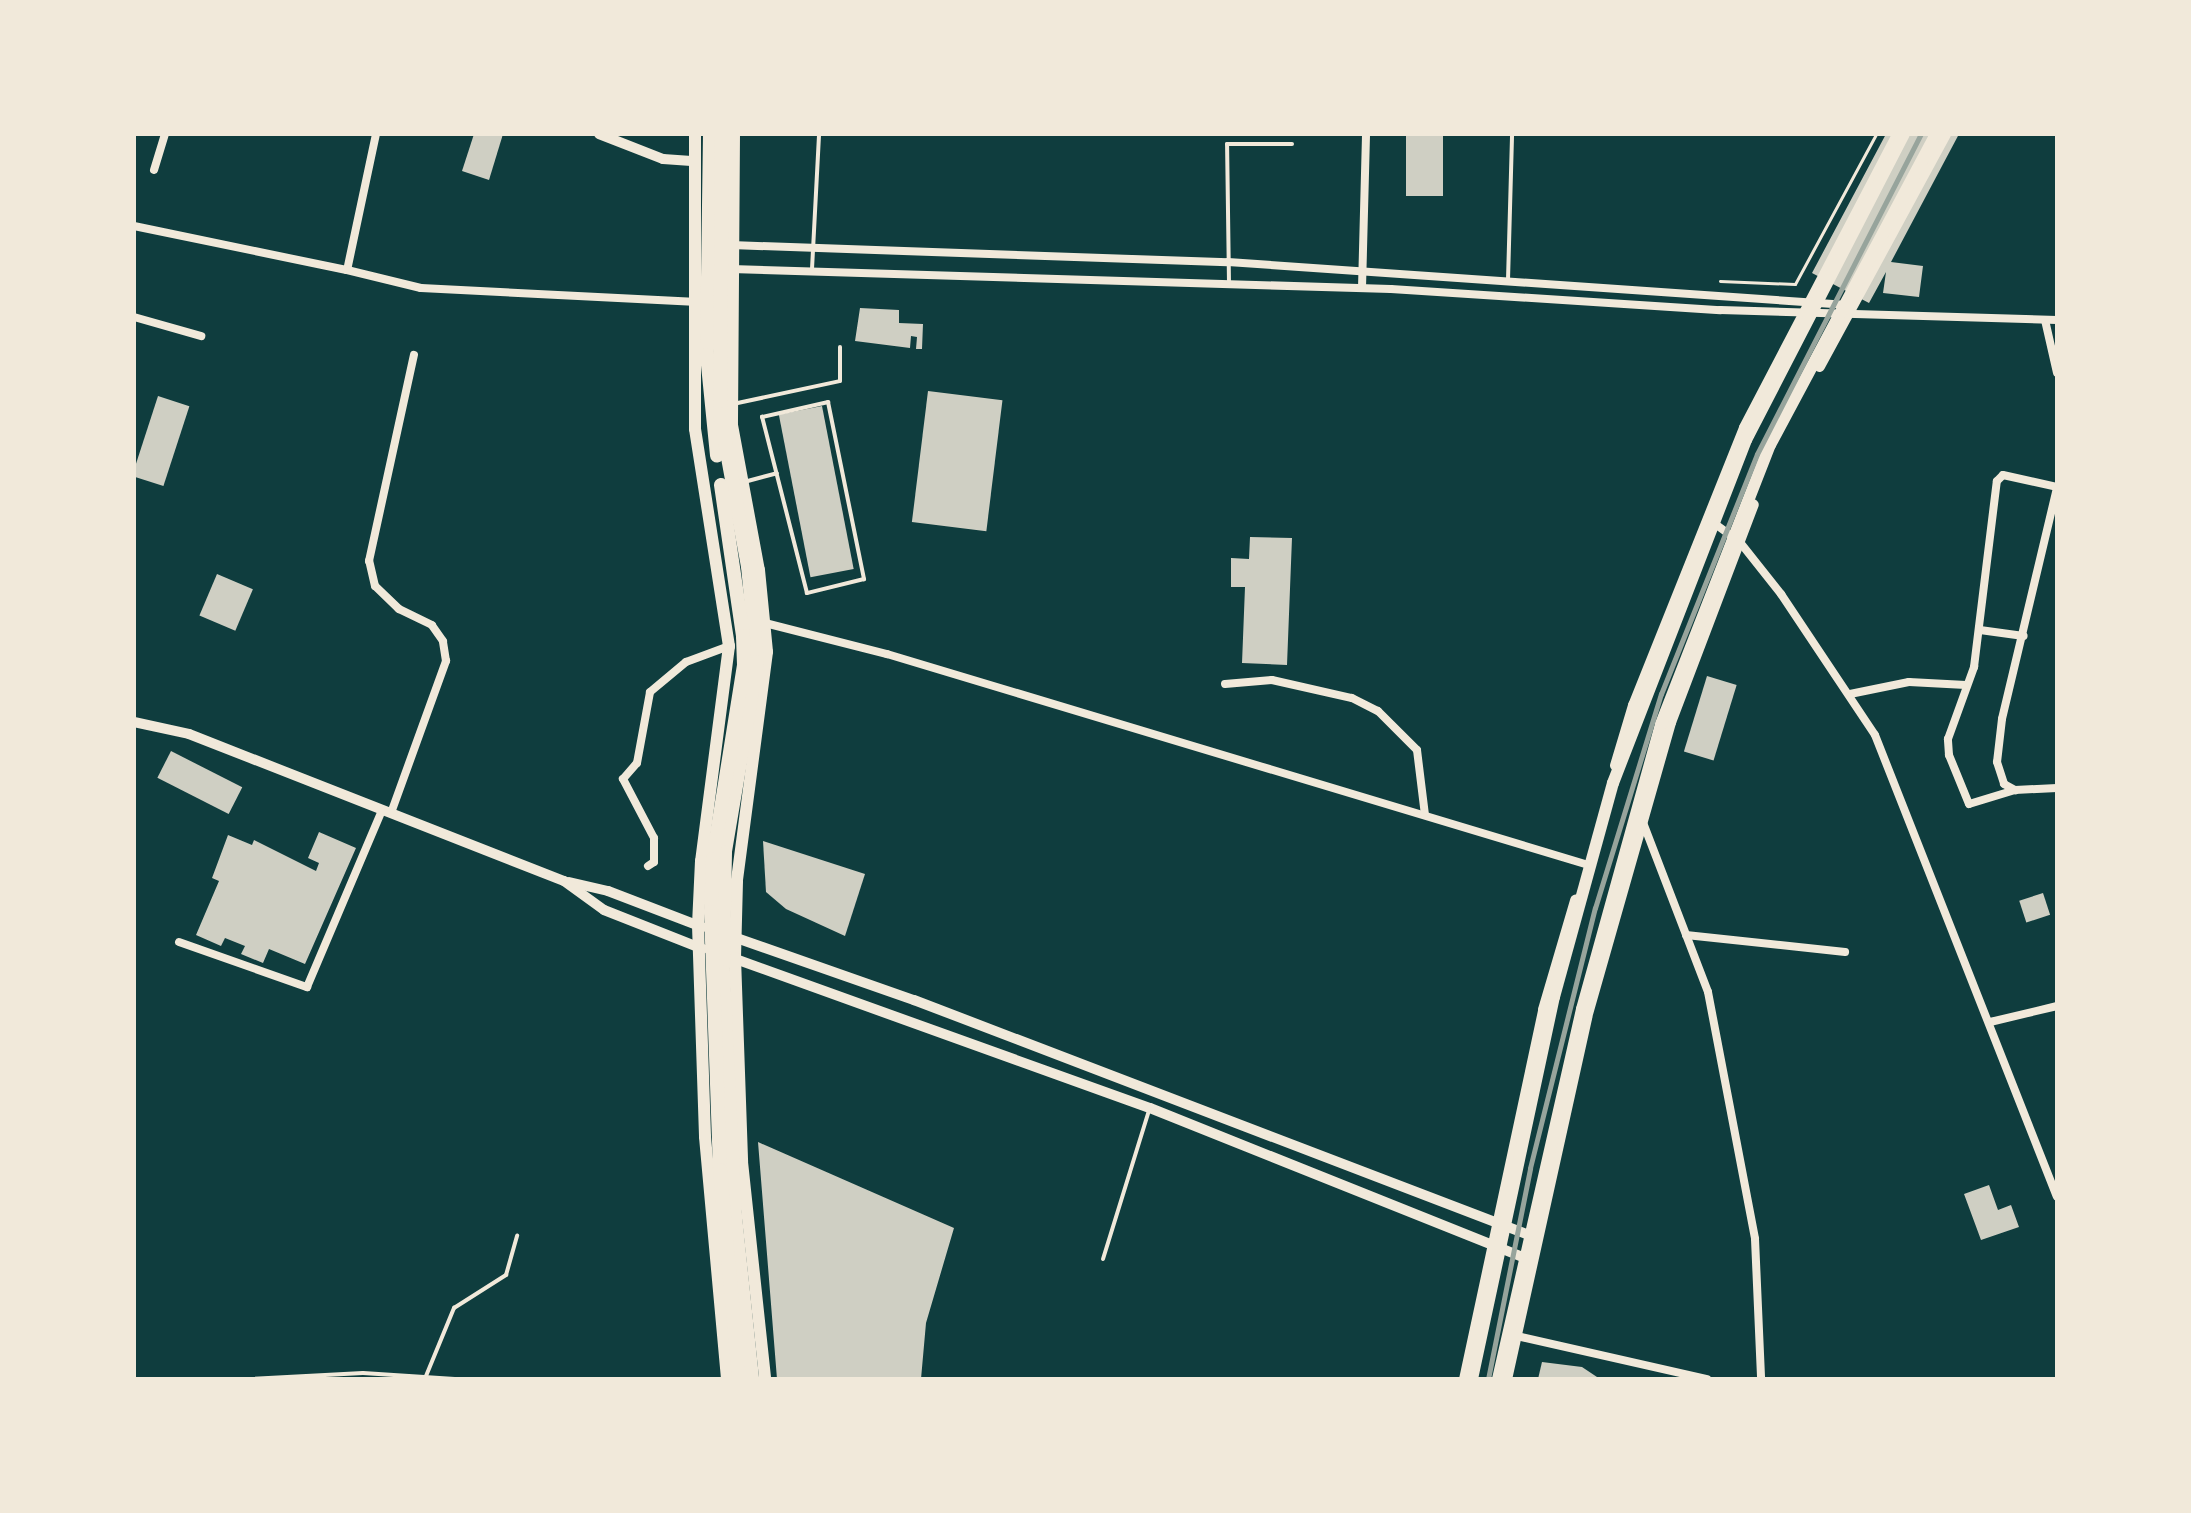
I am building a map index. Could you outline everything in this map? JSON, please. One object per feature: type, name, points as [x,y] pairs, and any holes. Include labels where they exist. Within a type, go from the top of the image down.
[{"type":"highway","points":[[710,134],[709,399],[744,650],[711,912],[720,1170],[739,1379]]},
{"type":"highway","points":[[722,134],[720,414],[748,566],[757,662],[725,852],[723,972],[735,1216],[752,1379]]},
{"type":"main road","points":[[695,134],[695,429],[729,646],[701,861],[698,925],[705,1137],[727,1379]]},
{"type":"main road","points":[[734,134],[730,404],[765,623],[763,700],[744,815],[735,958],[742,1162],[765,1379]]},
{"type":"main road","points":[[1464,1379],[1543,1009],[1633,705],[1744,427],[1897,134]]},
{"type":"main road","points":[[1472,1379],[1554,997],[1613,783],[1746,440],[1904,134]]},
{"type":"main road","points":[[1498,1379],[1582,1009],[1661,724],[1770,445],[1936,134]]},
{"type":"main road","points":[[1506,1379],[1586,1017],[1670,722],[1776,444],[1945,134]]},
{"type":"street","points":[[154,170],[165,134]]},
{"type":"street","points":[[347,270],[376,134]]},
{"type":"street","points":[[599,134],[663,159],[695,161]]},
{"type":"street","points":[[1362,288],[1366,134]]},
{"type":"street","points":[[134,226],[421,288],[693,302]]},
{"type":"street","points":[[694,244],[813,245],[1228,262],[1807,308]]},
{"type":"street","points":[[694,268],[812,269],[1362,288],[2057,320]]},
{"type":"street","points":[[134,317],[201,336]]},
{"type":"street","points":[[2045,320],[2057,373]]},
{"type":"street","points":[[179,942],[307,987],[386,811],[446,661],[443,641],[432,625],[399,609],[375,586],[369,561],[414,355]]},
{"type":"street","points":[[2015,790],[2004,784],[1997,762],[2057,487],[2003,475],[1997,481],[1980,630],[1948,739],[1949,755],[1969,804],[2015,790],[2057,788]]},
{"type":"street","points":[[1707,518],[1739,541],[1850,694],[1875,735],[2057,1196]]},
{"type":"street","points":[[765,623],[887,654],[1585,864]]},
{"type":"street","points":[[1980,630],[2024,636]]},
{"type":"street","points":[[648,866],[654,862],[654,838],[623,779],[637,763],[650,692],[686,662],[729,646]]},
{"type":"street","points":[[1225,684],[1272,680],[1352,698],[1378,711],[1417,750],[1425,815]]},
{"type":"street","points":[[1850,694],[1909,682],[1966,685]]},
{"type":"street","points":[[134,722],[189,734],[564,881],[608,891],[914,1000],[1537,1238]]},
{"type":"street","points":[[1642,819],[1708,992],[1755,1239],[1761,1379]]},
{"type":"street","points":[[564,881],[604,910],[698,948],[735,958],[1150,1108],[1532,1261]]},
{"type":"street","points":[[1686,935],[1845,952]]},
{"type":"street","points":[[1990,1022],[2057,1006]]},
{"type":"street","points":[[1517,1336],[1707,1379]]},
{"type":"lane","points":[[812,269],[819,134]]},
{"type":"lane","points":[[1508,283],[1512,134]]},
{"type":"lane","points":[[1229,283],[1227,144],[1292,144]]},
{"type":"lane","points":[[730,404],[840,381],[840,347]]},
{"type":"lane","points":[[828,402],[864,579],[807,593],[777,473],[762,417],[828,402]]},
{"type":"lane","points":[[741,483],[777,473]]},
{"type":"lane","points":[[1103,1259],[1150,1108]]},
{"type":"lane","points":[[426,1376],[454,1308],[506,1275],[517,1236]]},
{"type":"lane","points":[[249,1379],[426,1376],[455,1379]]},
{"type":"path","points":[[1795,284],[1876,134]]},
{"type":"building","points":[[474,134],[503,134],[489,180],[462,171]]},
{"type":"building","points":[[1406,134],[1443,134],[1443,196],[1406,196]]},
{"type":"building","points":[[1886,134],[1959,134],[1891,262],[1923,266],[1919,297],[1883,293],[1886,272],[1869,303],[1812,273]]},
{"type":"building","points":[[860,308],[899,310],[899,323],[923,324],[922,349],[916,349],[917,337],[911,336],[910,348],[855,341]]},
{"type":"building","points":[[928,391],[1002,400],[986,531],[912,522]]},
{"type":"building","points":[[158,396],[189,406],[163,486],[134,477]]},
{"type":"building","points":[[822,406],[854,569],[810,577],[779,414]]},
{"type":"building","points":[[1250,537],[1292,538],[1287,665],[1242,663],[1245,587],[1231,587],[1231,558],[1249,559]]},
{"type":"building","points":[[217,574],[253,589],[235,631],[199,615]]},
{"type":"building","points":[[1707,676],[1737,685],[1714,761],[1684,752]]},
{"type":"building","points":[[171,751],[242,787],[229,814],[157,778]]},
{"type":"building","points":[[319,832],[356,848],[305,964],[269,949],[263,963],[241,954],[245,946],[225,938],[221,946],[196,935],[219,881],[212,878],[228,835],[252,845],[254,840],[316,871],[319,863],[308,858]]},
{"type":"building","points":[[763,841],[865,874],[845,936],[786,909],[766,892]]},
{"type":"building","points":[[2043,893],[2050,915],[2026,923],[2019,901]]},
{"type":"building","points":[[758,1142],[954,1228],[926,1323],[921,1379],[777,1379]]},
{"type":"building","points":[[1989,1185],[1998,1210],[2011,1205],[2019,1227],[1981,1240],[1964,1194]]},
{"type":"building","points":[[1542,1362],[1582,1367],[1600,1379],[1538,1379]]},
{"type":"railway","points":[[1488,1379],[1530,1168],[1595,908],[1661,694],[1757,454],[1921,134]]}]
